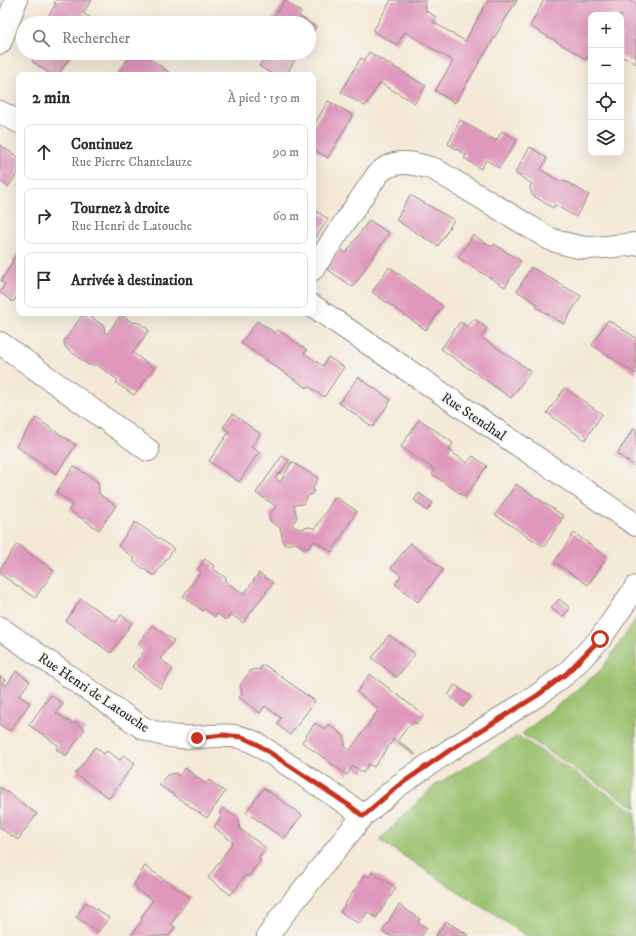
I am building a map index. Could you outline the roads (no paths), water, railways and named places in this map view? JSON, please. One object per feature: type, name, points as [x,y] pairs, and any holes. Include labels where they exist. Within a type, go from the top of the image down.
[{"type":"street","points":[[0,43],[16,0]]},
{"type":"street","points":[[0,112],[16,120]]},
{"type":"street","points":[[316,265],[376,175],[388,166],[401,162],[418,164],[434,169],[550,239],[568,245],[585,248],[636,244]]},
{"type":"street","name":"Rue Stendhal","points":[[316,308],[636,525]]},
{"type":"street","points":[[0,343],[148,450]]},
{"type":"street","points":[[268,936],[363,816],[398,786],[450,750],[538,695],[567,673],[600,639],[636,587]]},
{"type":"street","name":"Rue Henri de Latouche","points":[[0,628],[143,728],[160,735],[179,738],[197,738],[223,735],[242,737],[257,744],[363,816]]}]
